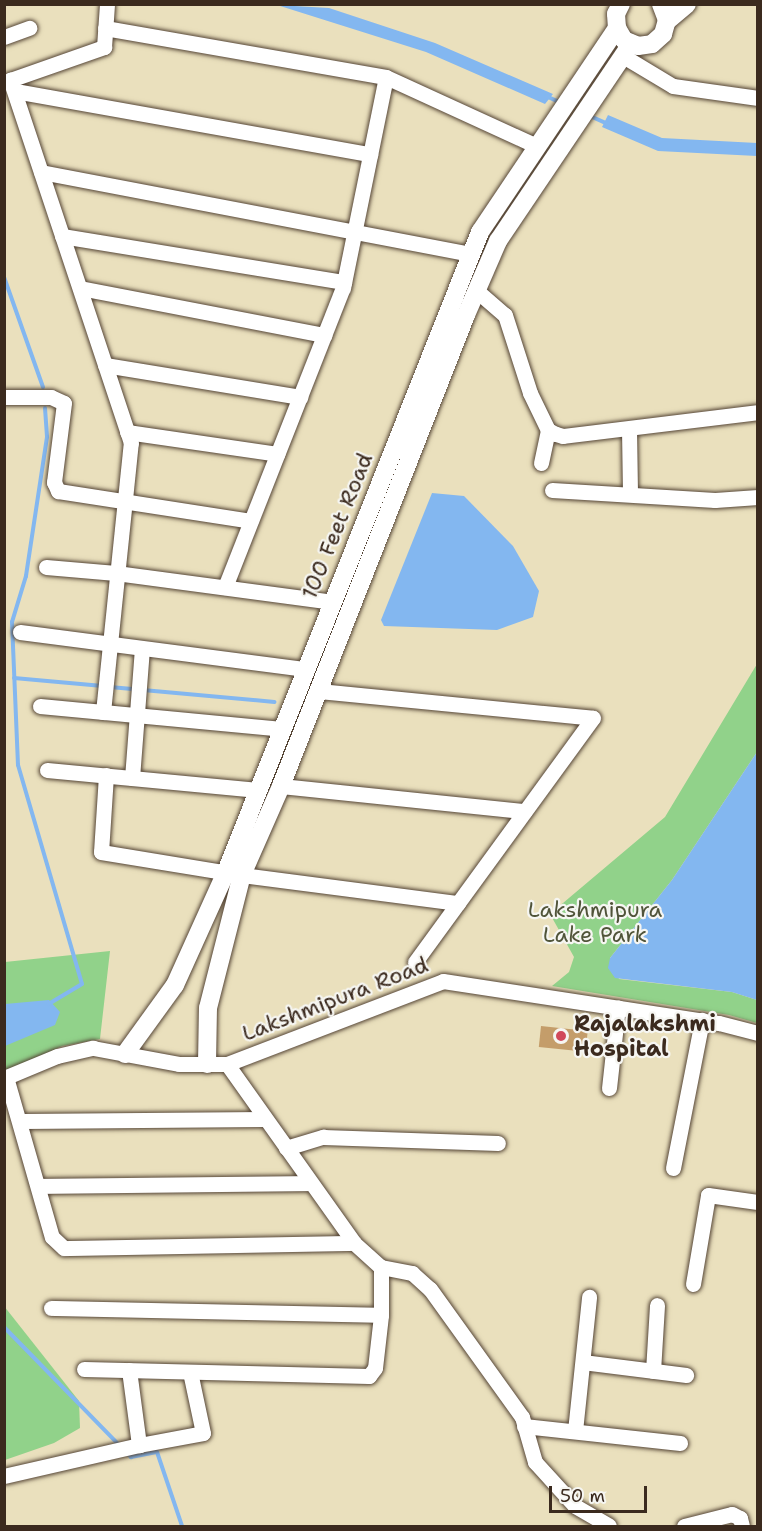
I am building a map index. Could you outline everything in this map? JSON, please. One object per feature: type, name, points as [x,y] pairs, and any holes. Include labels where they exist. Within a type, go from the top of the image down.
[{"type":"main road","points":[[627,50],[652,44],[663,34],[664,13],[687,4]]},
{"type":"main road","name":"100 Feet Road","points":[[125,1053],[175,985],[281,786],[498,241],[627,50],[617,13]]},
{"type":"main road","name":"100 Feet Road","points":[[207,1064],[208,1008],[234,874],[258,790],[480,232],[574,92],[617,13]]},
{"type":"street","points":[[102,712],[131,443],[10,80],[104,47],[107,4]]},
{"type":"street","points":[[4,37],[29,28]]},
{"type":"street","points":[[105,28],[386,77],[537,146]]},
{"type":"street","points":[[627,50],[673,86],[758,98]]},
{"type":"street","points":[[225,587],[344,282],[386,77]]},
{"type":"street","points":[[15,91],[370,154]]},
{"type":"street","points":[[41,172],[355,229],[471,254]]},
{"type":"street","points":[[62,236],[344,282]]},
{"type":"street","points":[[80,288],[325,335]]},
{"type":"street","points":[[477,291],[505,315],[530,393],[548,430],[541,463]]},
{"type":"street","points":[[105,365],[300,397]]},
{"type":"street","points":[[4,397],[51,397],[64,403],[56,489],[251,521]]},
{"type":"street","points":[[548,430],[563,436],[758,412]]},
{"type":"street","points":[[629,429],[630,492]]},
{"type":"street","points":[[127,432],[277,454]]},
{"type":"street","points":[[552,490],[630,492],[716,500],[758,497]]},
{"type":"street","points":[[46,567],[116,573],[333,602]]},
{"type":"street","points":[[20,632],[306,669]]},
{"type":"street","points":[[132,778],[142,648]]},
{"type":"street","points":[[319,691],[594,718],[415,962]]},
{"type":"street","points":[[40,706],[282,729]]},
{"type":"street","points":[[47,770],[258,790]]},
{"type":"street","points":[[106,775],[101,852],[234,874],[458,903]]},
{"type":"street","points":[[281,786],[525,811]]},
{"type":"street","name":"Lakshmipura Road","points":[[5,1078],[74,1051],[93,1048],[178,1064],[227,1064],[443,981],[702,1020],[758,1033]]},
{"type":"street","points":[[609,1088],[618,1007]]},
{"type":"street","points":[[673,1168],[702,1020]]},
{"type":"street","points":[[227,1064],[309,1183],[354,1243],[381,1267],[412,1273],[430,1289],[522,1417],[535,1462],[564,1496],[591,1520],[609,1527]]},
{"type":"street","points":[[5,1078],[21,1121],[52,1237],[64,1248],[354,1243]]},
{"type":"street","points":[[21,1121],[264,1119]]},
{"type":"street","points":[[286,1148],[323,1137],[498,1143]]},
{"type":"street","points":[[39,1186],[309,1183]]},
{"type":"street","points":[[693,1284],[708,1195],[758,1202]]},
{"type":"street","points":[[84,1369],[369,1376],[375,1368],[381,1315],[381,1267]]},
{"type":"street","points":[[575,1431],[589,1297]]},
{"type":"street","points":[[653,1371],[657,1305]]},
{"type":"street","points":[[51,1308],[381,1315]]},
{"type":"street","points":[[583,1362],[686,1375]]},
{"type":"street","points":[[129,1370],[139,1445]]},
{"type":"street","points":[[4,1476],[203,1433],[190,1372]]},
{"type":"street","points":[[524,1426],[680,1443]]},
{"type":"street","points":[[684,1527],[732,1514],[740,1518],[742,1527]]},
{"type":"green space","name":"Lakshmipura Lake Park","points":[[757,664],[757,752],[672,880],[610,958],[619,979],[732,992],[757,1000],[757,1023],[729,1015],[552,986],[569,972],[574,957],[550,914],[665,817]]},
{"type":"green space","points":[[110,951],[100,1039],[62,1046],[5,1073],[5,962]]},
{"type":"green space","points":[[4,1306],[79,1401],[80,1428],[54,1443],[5,1460]]},
{"type":"water","points":[[277,5],[329,8],[435,43],[553,94],[545,104],[426,52]]},
{"type":"water","points":[[608,115],[662,138],[757,143],[757,156],[658,151],[602,127]]},
{"type":"water","points":[[432,493],[464,496],[513,546],[539,591],[533,617],[497,630],[384,626],[381,620]]},
{"type":"water","points":[[757,752],[757,1000],[732,992],[615,978],[608,968],[610,958],[672,880]]},
{"type":"water","points":[[49,1000],[60,1012],[55,1025],[5,1046],[5,1004]]},
{"type":"building","points":[[541,1026],[588,1031],[586,1052],[539,1047]]},
{"type":"waterway","points":[[546,96],[561,103]]},
{"type":"waterway","points":[[590,116],[608,124]]},
{"type":"waterway","points":[[4,277],[43,387]]},
{"type":"waterway","points":[[45,408],[47,437],[26,576],[12,622],[18,765],[82,984],[49,1004]]},
{"type":"waterway","points":[[14,678],[103,686]]},
{"type":"waterway","points":[[110,687],[135,689]]},
{"type":"waterway","points":[[143,690],[274,702]]},
{"type":"waterway","points":[[4,1327],[120,1446]]},
{"type":"waterway","points":[[127,1453],[131,1457],[157,1452],[182,1526]]},
{"type":"place","name":"Rajalakshmi Hospital","points":[[561,1036]]}]
